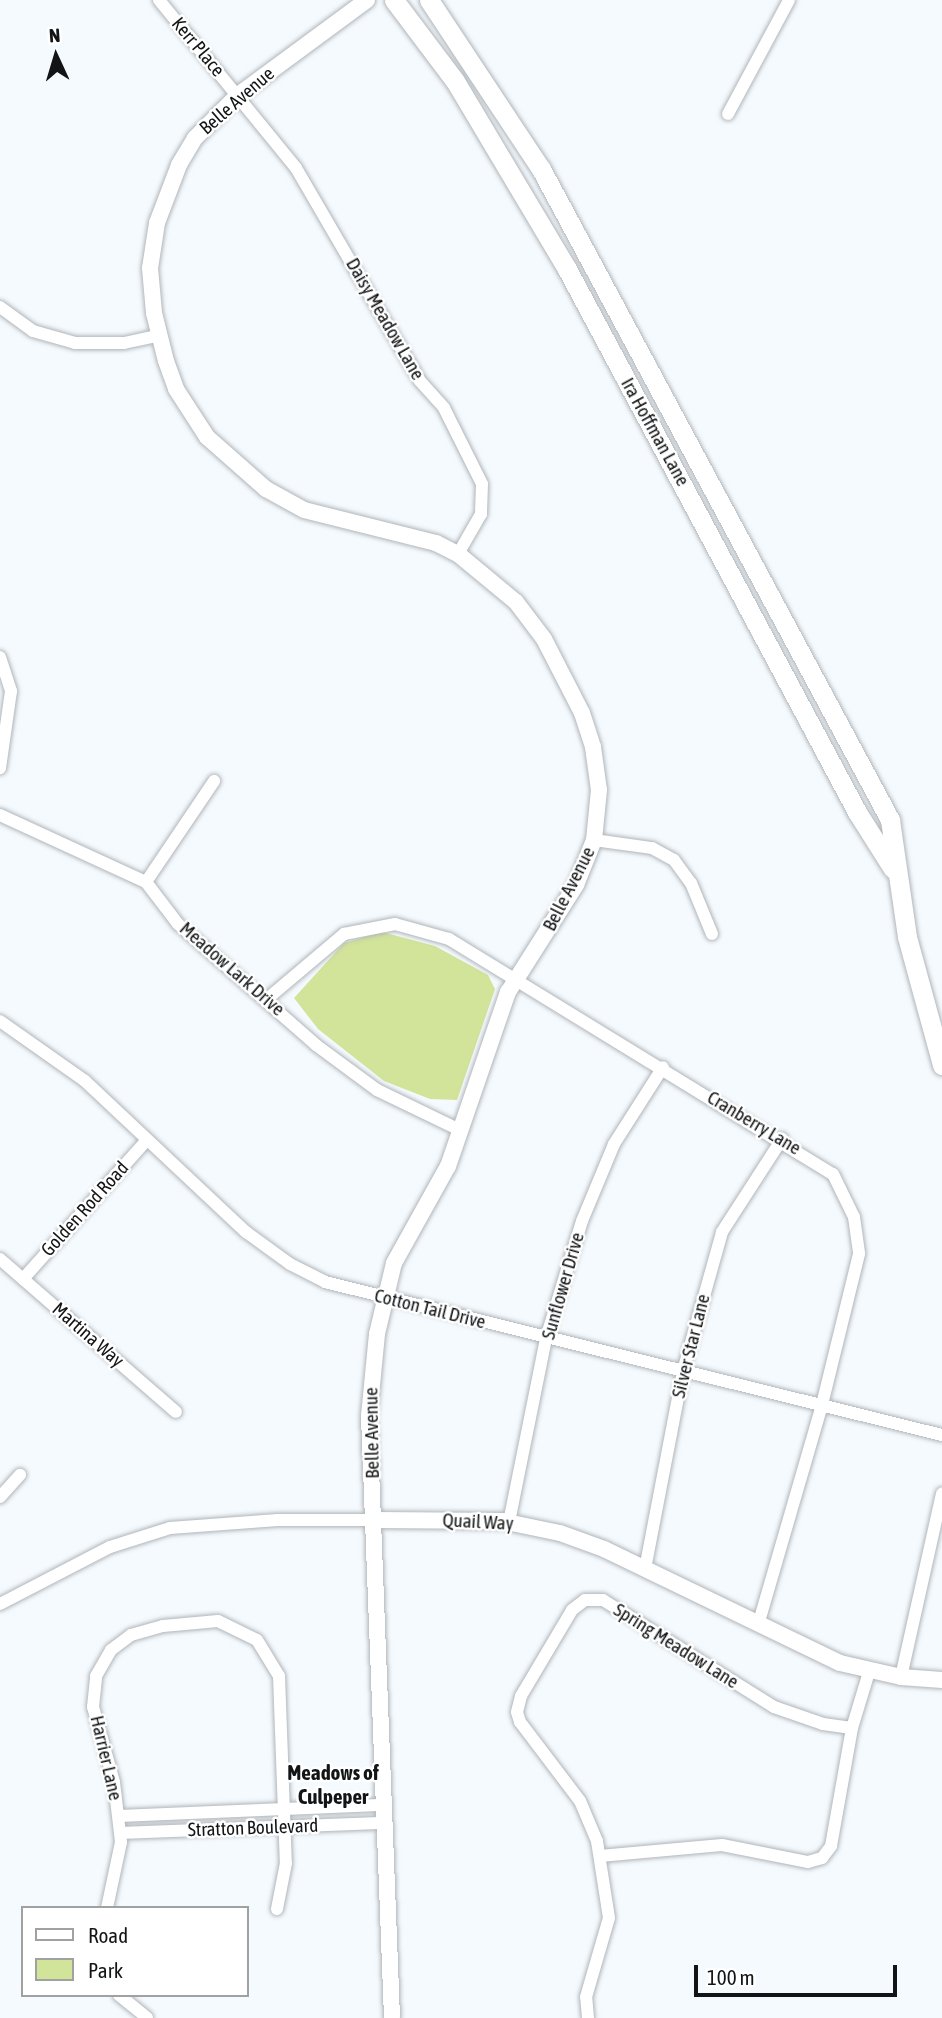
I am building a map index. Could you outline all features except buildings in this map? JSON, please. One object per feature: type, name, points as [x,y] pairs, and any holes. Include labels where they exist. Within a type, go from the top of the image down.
[{"type":"main road","name":"Ira Hoffman Lane","points":[[394,0],[455,81],[566,269],[857,812],[898,875]]},
{"type":"main road","name":"Ira Hoffman Lane","points":[[429,0],[541,169],[805,656],[890,820],[907,937],[942,1065]]},
{"type":"street","name":"Kerr Place","points":[[159,0],[238,95]]},
{"type":"street","name":"Belle Avenue","points":[[368,0],[238,95],[195,138],[168,190],[150,268],[158,336],[176,389],[192,417],[244,473],[304,510],[414,534],[458,554],[516,602],[544,639],[582,713],[598,768],[594,840],[576,885],[517,979],[493,1027],[462,1131],[441,1179],[403,1240],[384,1298],[370,1376],[392,2018]]},
{"type":"street","points":[[728,114],[789,0]]},
{"type":"street","name":"Daisy Meadow Lane","points":[[238,95],[296,168],[420,382],[444,408],[469,454],[482,484],[481,514],[458,554]]},
{"type":"street","points":[[0,307],[33,331],[75,343],[124,343],[158,336]]},
{"type":"street","points":[[0,657],[11,691],[0,768]]},
{"type":"street","points":[[146,882],[214,781]]},
{"type":"street","name":"Meadow Lark Drive","points":[[0,815],[146,882],[178,924],[267,999],[316,1045],[377,1090],[462,1131]]},
{"type":"street","points":[[594,840],[652,848],[674,860],[691,883],[712,934]]},
{"type":"street","name":"Cranberry Lane","points":[[267,999],[344,934],[395,924],[449,939],[782,1139],[833,1174],[854,1217],[859,1254],[822,1405],[758,1625]]},
{"type":"street","name":"Cotton Tail Drive","points":[[0,1021],[85,1081],[246,1232],[290,1264],[325,1282],[942,1435]]},
{"type":"street","name":"Sunflower Drive","points":[[509,1522],[547,1338],[582,1221],[614,1144],[663,1067]]},
{"type":"street","name":"Silver Star Lane","points":[[645,1569],[683,1371],[722,1232],[782,1139]]},
{"type":"street","name":"Golden Rod Road","points":[[23,1279],[147,1140]]},
{"type":"street","name":"Martina Way","points":[[0,1259],[176,1412]]},
{"type":"street","points":[[0,1497],[20,1475]]},
{"type":"street","points":[[901,1678],[942,1494]]},
{"type":"street","name":"Quail Way","points":[[0,1604],[110,1547],[170,1528],[278,1520],[509,1522],[592,1544],[758,1625],[869,1672],[901,1678],[942,1680]]},
{"type":"street","name":"Spring Meadow Lane","points":[[588,2018],[586,1997],[609,1918],[600,1856],[580,1801],[517,1712],[521,1696],[572,1610],[585,1600],[608,1603],[774,1707],[823,1724],[852,1728]]},
{"type":"street","name":"Harrier Lane","points":[[107,1906],[120,1833],[119,1816],[93,1707],[96,1676],[111,1650],[125,1638],[190,1622],[218,1621],[247,1632],[276,1667],[284,1723],[286,1809],[286,1863],[277,1909]]},
{"type":"street","points":[[600,1856],[722,1844],[808,1862],[822,1858],[831,1846],[843,1796],[852,1728],[869,1672]]},
{"type":"street","name":"Stratton Boulevard","points":[[119,1816],[385,1805]]},
{"type":"street","name":"Stratton Boulevard","points":[[120,1833],[386,1823]]},
{"type":"street","points":[[121,1997],[147,2018]]},
{"type":"green space","points":[[382,932],[435,946],[488,975],[495,989],[457,1100],[430,1099],[384,1081],[318,1029],[294,998],[344,943]]},
{"type":"district","name":"Meadows of Culpeper","points":[[333,1784]]}]
